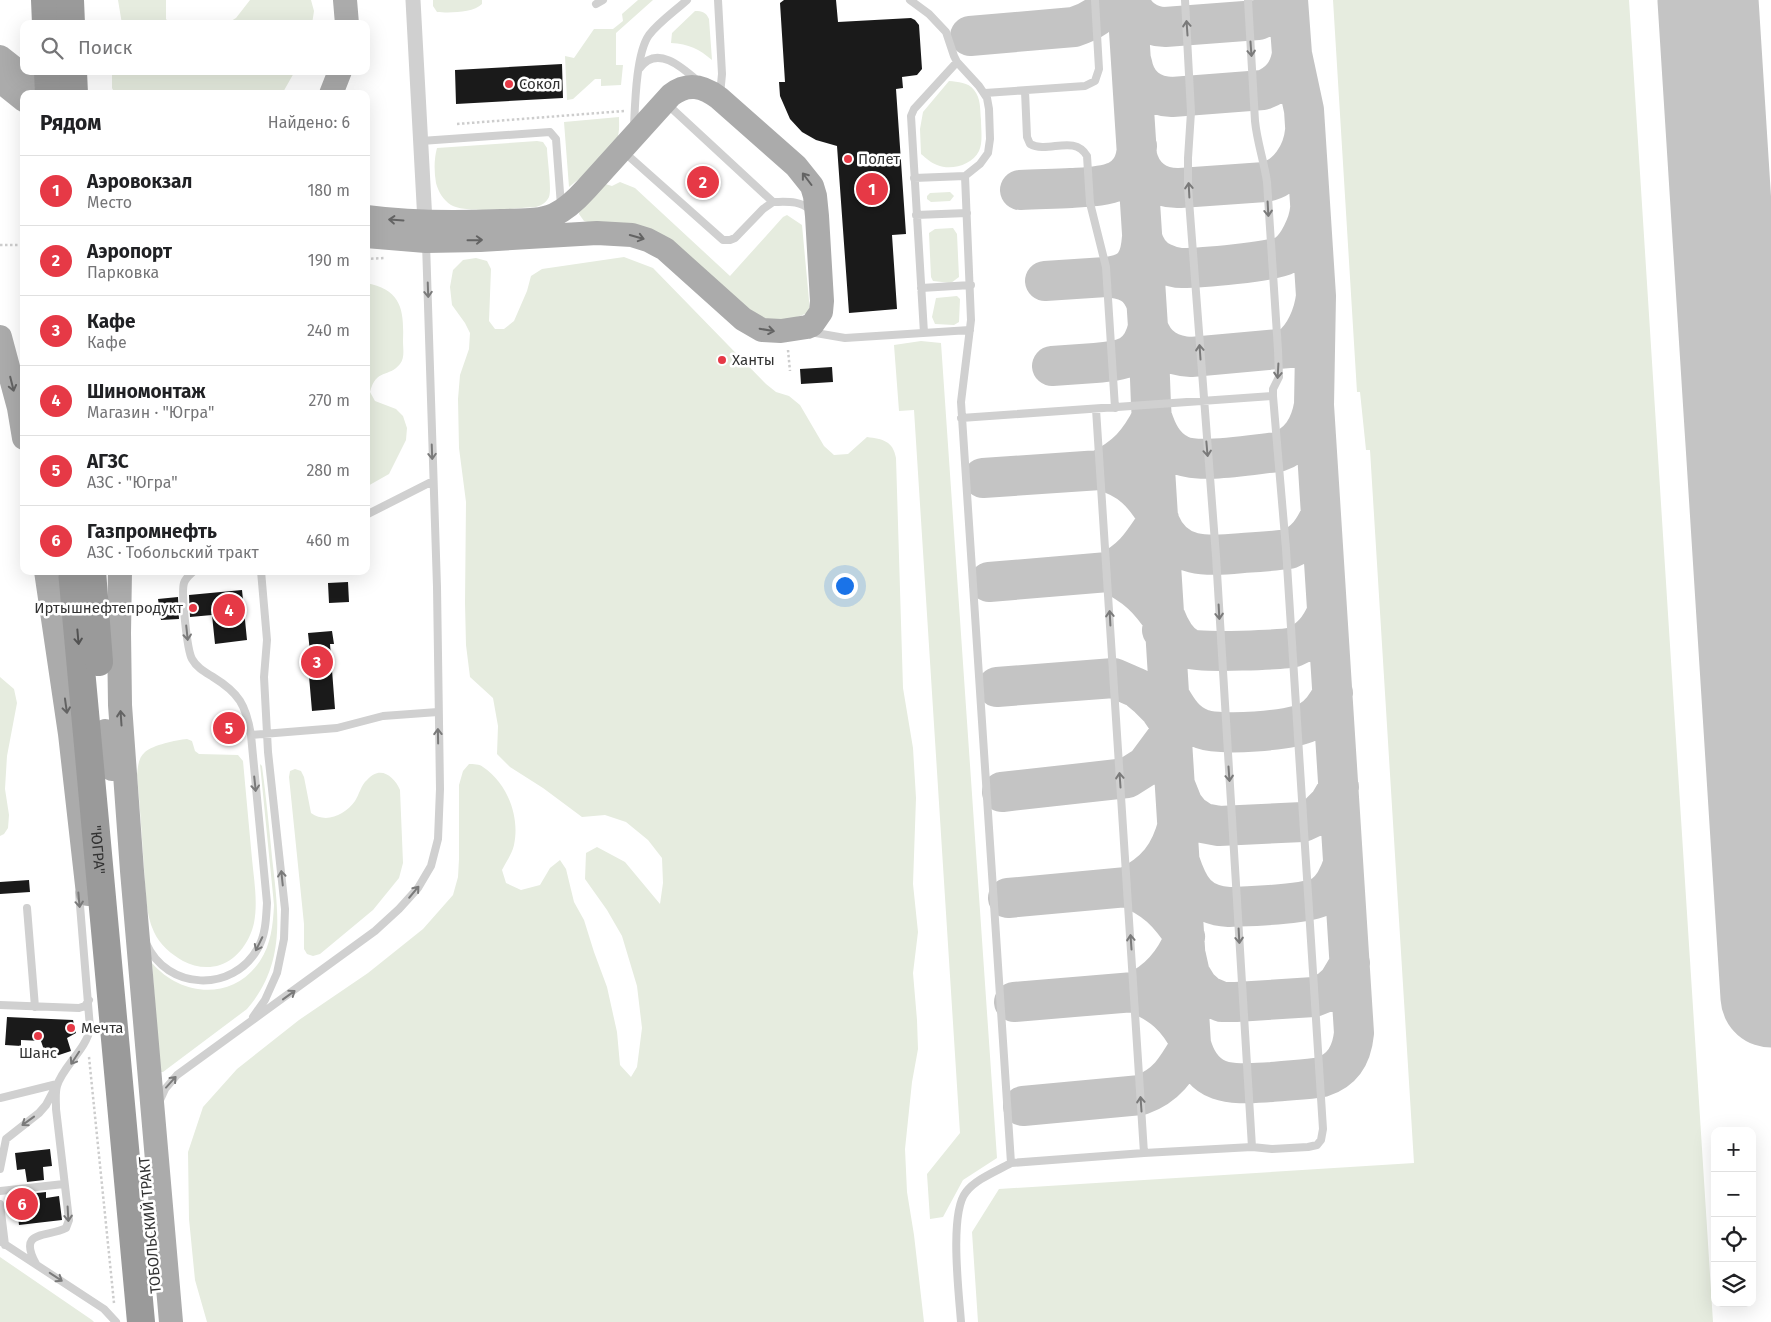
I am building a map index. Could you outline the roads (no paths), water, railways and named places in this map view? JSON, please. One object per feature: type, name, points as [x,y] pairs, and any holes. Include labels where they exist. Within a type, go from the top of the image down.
[{"type":"highway","points":[[45,0],[46,20]]},
{"type":"highway","points":[[70,0],[71,20]]},
{"type":"highway","points":[[48,75],[48,90]]},
{"type":"highway","name":"\"ЮГРА\"","points":[[72,575],[105,935],[139,1127]]},
{"type":"highway","name":"\"ЮГРА\"","points":[[92,575],[139,1127]]},
{"type":"highway","name":"ТОБОЛЬСКИЙ ТРАКТ","points":[[139,1127],[141,1322]]},
{"type":"highway","name":"ТОБОЛЬСКИЙ ТРАКТ","points":[[139,1127],[158,1322]]},
{"type":"main road","points":[[79,20],[82,0]]},
{"type":"main road","points":[[345,0],[347,20]]},
{"type":"main road","points":[[0,57],[20,72]]},
{"type":"main road","points":[[23,75],[43,90]]},
{"type":"main road","points":[[333,90],[338,75]]},
{"type":"main road","points":[[0,82],[20,97]]},
{"type":"main road","points":[[370,236],[420,234],[480,240],[597,233],[632,235],[648,240],[665,249],[752,325],[770,331],[796,329],[812,325],[823,310],[817,216],[812,186],[806,177],[714,95],[702,88],[690,86],[676,92],[664,102],[586,189],[562,211],[545,218],[420,234],[370,243]]},
{"type":"main road","points":[[370,218],[420,234]]},
{"type":"main road","points":[[0,337],[20,418]]},
{"type":"main road","points":[[47,575],[86,867],[128,1322]]},
{"type":"main road","points":[[120,575],[120,705],[137,920],[139,1127],[171,1322]]},
{"type":"main road","points":[[104,731],[132,871]]},
{"type":"street","points":[[413,0],[421,141],[420,234]]},
{"type":"lane","points":[[686,0],[649,35],[642,50],[634,110],[627,143],[723,240],[734,238],[763,209],[773,202]]},
{"type":"lane","points":[[639,70],[644,62],[650,58],[666,59],[684,68],[714,95],[722,74],[718,0]]},
{"type":"lane","points":[[910,0],[929,14],[946,32],[957,62],[985,93],[989,109],[989,147],[988,153],[980,164],[965,176],[914,178]]},
{"type":"lane","points":[[985,93],[1085,86],[1095,81],[1099,69],[1096,0]]},
{"type":"lane","points":[[1185,0],[1191,112],[1188,188],[1215,546],[1252,1147]]},
{"type":"lane","points":[[961,1322],[956,1231],[959,1204],[965,1193],[972,1186],[1011,1163],[1252,1147],[1272,1149],[1308,1147],[1317,1145],[1323,1129],[1286,543],[1273,396],[1273,389],[1279,377],[1279,365],[1267,182],[1265,165],[1256,136],[1248,0]]},
{"type":"lane","points":[[924,333],[911,116],[914,109],[957,62]]},
{"type":"lane","points":[[1025,91],[1027,137],[1030,144],[1036,146],[1074,146],[1084,151],[1087,156],[1090,203],[1106,267],[1115,408]]},
{"type":"lane","points":[[664,102],[773,202],[802,204],[817,216]]},
{"type":"lane","points":[[421,141],[550,132],[556,139],[562,211]]},
{"type":"lane","points":[[965,176],[970,330],[961,395],[962,418],[1011,1163]]},
{"type":"lane","points":[[916,215],[967,213]]},
{"type":"lane","points":[[139,1127],[159,1102],[164,1089],[177,1075],[375,931],[418,888],[431,866],[438,839],[440,789],[437,587],[420,234]]},
{"type":"lane","points":[[921,288],[970,285]]},
{"type":"lane","points":[[824,327],[825,335]]},
{"type":"lane","points":[[796,329],[845,338],[970,330]]},
{"type":"lane","points":[[962,418],[1273,396]]},
{"type":"lane","points":[[1096,409],[1144,1153]]},
{"type":"lane","points":[[370,513],[433,481]]},
{"type":"lane","points":[[137,920],[148,948],[155,958],[166,968],[188,979],[201,981],[215,980],[232,974],[246,964],[259,947],[266,927],[267,903],[251,736],[246,713],[237,695],[228,686],[199,668],[192,658],[187,638],[184,584],[189,575]]},
{"type":"lane","points":[[248,1022],[270,991],[281,958],[285,909],[264,677],[267,640],[262,575]]},
{"type":"lane","points":[[251,736],[337,728],[383,716],[438,712]]},
{"type":"lane","points":[[73,764],[72,823],[76,862]]},
{"type":"lane","points":[[0,1168],[6,1139],[39,1113],[46,1105],[90,1032],[89,1000],[78,882]]},
{"type":"lane","points":[[27,908],[35,1007]]},
{"type":"lane","points":[[0,1005],[79,1008],[85,1006],[89,1000]]},
{"type":"lane","points":[[0,1098],[57,1084]]},
{"type":"lane","points":[[36,1264],[30,1252],[30,1243],[33,1238],[66,1228],[69,1220],[56,1109],[57,1084]]},
{"type":"lane","points":[[0,1191],[64,1184]]},
{"type":"lane","points":[[0,1204],[3,1243],[104,1309],[116,1322]]},
{"type":"place","name":"Сокол","points":[[509,84]]},
{"type":"place","name":"Полет","points":[[848,159]]},
{"type":"place","name":"Аэропорт","points":[[703,182]]},
{"type":"place","name":"Аэровокзал","points":[[872,189]]},
{"type":"place","name":"Ханты","points":[[722,360]]},
{"type":"place","name":"Иртышнефтепродукт","points":[[193,608]]},
{"type":"place","name":"Шиномонтаж","points":[[229,610]]},
{"type":"place","name":"Кафе","points":[[317,662]]},
{"type":"place","name":"АГЗС","points":[[229,728]]},
{"type":"place","name":"Мечта","points":[[71,1028]]},
{"type":"place","name":"Шанс","points":[[38,1036]]},
{"type":"place","name":"Газпромнефть","points":[[22,1204]]}]
